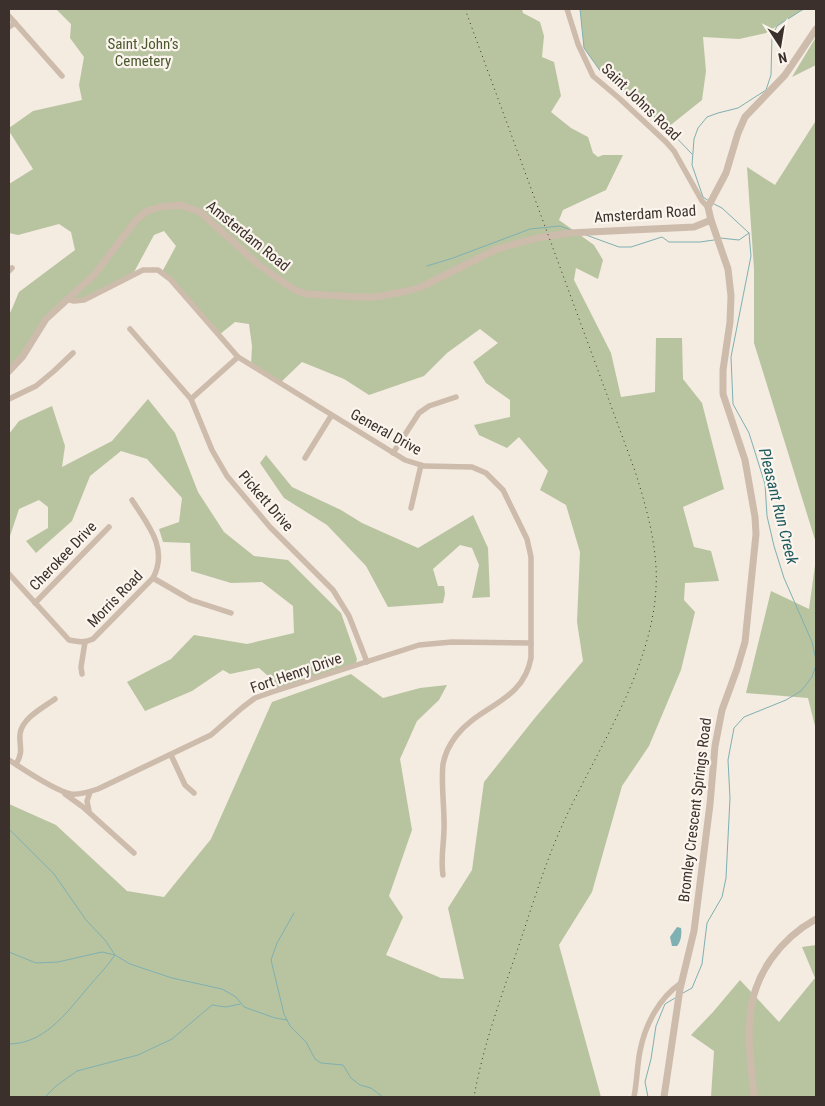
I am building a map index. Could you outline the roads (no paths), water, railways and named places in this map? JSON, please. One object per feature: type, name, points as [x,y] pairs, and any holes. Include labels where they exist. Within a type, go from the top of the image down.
[{"type":"street","name":"Saint Johns Road","points":[[567,9],[578,44],[593,76],[666,142],[674,151],[702,201],[709,206]]},
{"type":"street","points":[[9,16],[62,76]]},
{"type":"street","points":[[9,27],[15,23]]},
{"type":"street","points":[[709,206],[726,173],[745,117],[785,75],[816,29]]},
{"type":"street","name":"Amsterdam Road","points":[[9,371],[22,356],[46,319],[100,268],[136,220],[147,211],[160,207],[180,205],[200,212],[259,265],[293,289],[306,294],[359,297],[376,297],[407,292],[421,287],[497,249],[538,238],[569,233],[694,226],[710,220]]},
{"type":"street","name":"Bromley Crescent Springs Road","points":[[664,1097],[680,986],[694,931],[710,804],[715,746],[720,719],[745,642],[756,534],[755,517],[745,460],[723,394],[722,370],[730,322],[731,296],[728,269],[710,220],[709,206]]},
{"type":"street","name":"General Drive","points":[[66,300],[84,300],[143,270],[158,270],[170,279],[238,357],[405,460],[421,465],[472,467],[486,473],[503,490],[527,539],[531,557],[530,665],[521,684],[511,694],[469,723],[457,734],[447,751],[443,769],[444,823],[441,865],[443,875]]},
{"type":"street","name":"Pickett Drive","points":[[130,329],[191,399],[212,450],[227,476],[270,527],[333,590],[349,616],[367,662]]},
{"type":"street","points":[[9,399],[36,386],[73,353]]},
{"type":"street","points":[[191,399],[238,357]]},
{"type":"street","points":[[394,453],[419,413],[429,406],[456,397]]},
{"type":"street","points":[[305,458],[331,416]]},
{"type":"street","points":[[411,508],[421,465]]},
{"type":"street","name":"Morris Road","points":[[9,574],[69,640],[85,642],[93,639],[153,578],[158,568],[157,544],[132,500]]},
{"type":"street","name":"Cherokee Drive","points":[[35,603],[109,527]]},
{"type":"street","points":[[153,578],[191,600],[231,614]]},
{"type":"street","points":[[82,674],[81,667],[85,642]]},
{"type":"street","name":"Fort Henry Drive","points":[[9,760],[62,791],[78,794],[90,792],[211,735],[242,707],[263,695],[407,648],[433,643],[531,642]]},
{"type":"street","points":[[16,764],[21,753],[20,737],[22,727],[27,720],[55,698]]},
{"type":"street","points":[[171,755],[185,785],[194,793]]},
{"type":"street","points":[[62,791],[88,811],[134,853]]},
{"type":"street","points":[[88,811],[88,796],[90,792]]},
{"type":"street","points":[[754,1097],[750,1016],[757,987],[765,969],[785,942],[816,919]]},
{"type":"street","points":[[634,1097],[640,1050],[645,1032],[661,1002],[672,989],[680,986]]},
{"type":"water","points":[[677,927],[681,928],[680,940],[677,946],[672,946],[670,937]]},
{"type":"waterway","name":"Pleasant Run Creek","points":[[580,9],[584,48],[601,72],[667,128],[692,154]]},
{"type":"waterway","points":[[709,201],[703,197],[692,165],[694,139],[698,128],[707,117],[738,108],[766,90],[771,75],[772,36],[777,26],[806,9]]},
{"type":"waterway","name":"Pleasant Run Creek","points":[[712,203],[722,208],[749,233],[751,256],[731,357],[733,404],[749,433],[765,484],[767,516],[774,546],[784,578],[812,642],[816,660]]},
{"type":"waterway","points":[[427,266],[530,229],[560,226],[571,230]]},
{"type":"waterway","points":[[720,238],[739,240],[749,233]]},
{"type":"waterway","points":[[586,235],[619,247],[631,247],[662,237],[669,242],[714,240]]},
{"type":"waterway","name":"Pleasant Run Creek","points":[[683,993],[692,988],[702,964],[707,923],[722,897],[726,878],[730,798],[728,760],[734,728],[744,717],[786,700],[801,691],[812,677],[816,665]]},
{"type":"waterway","points":[[9,829],[54,874],[86,920],[105,940],[115,955],[61,1018],[43,1034],[21,1043],[9,1044]]},
{"type":"waterway","points":[[294,913],[277,943],[271,960],[284,1014],[290,1026],[306,1042],[315,1059],[321,1063],[343,1065],[351,1078],[360,1085],[371,1088],[383,1097]]},
{"type":"waterway","points":[[9,952],[36,963],[58,962],[102,952],[115,955],[130,964],[172,978],[222,989],[236,997],[244,1007],[275,1018],[287,1020]]},
{"type":"waterway","name":"Pleasant Run Creek","points":[[648,1097],[645,1082],[656,1026],[665,1004],[675,998]]},
{"type":"waterway","points":[[45,1097],[56,1086],[77,1071],[138,1055],[172,1039],[212,1005],[226,1007],[240,1004]]},
{"type":"railway","points":[[465,9],[635,471],[646,507],[656,567],[655,600],[649,632],[639,664],[612,727],[580,788],[552,849],[493,1022],[482,1059],[474,1097]]},
{"type":"park label","name":"Saint John’s Cemetery","points":[[143,52]]}]
